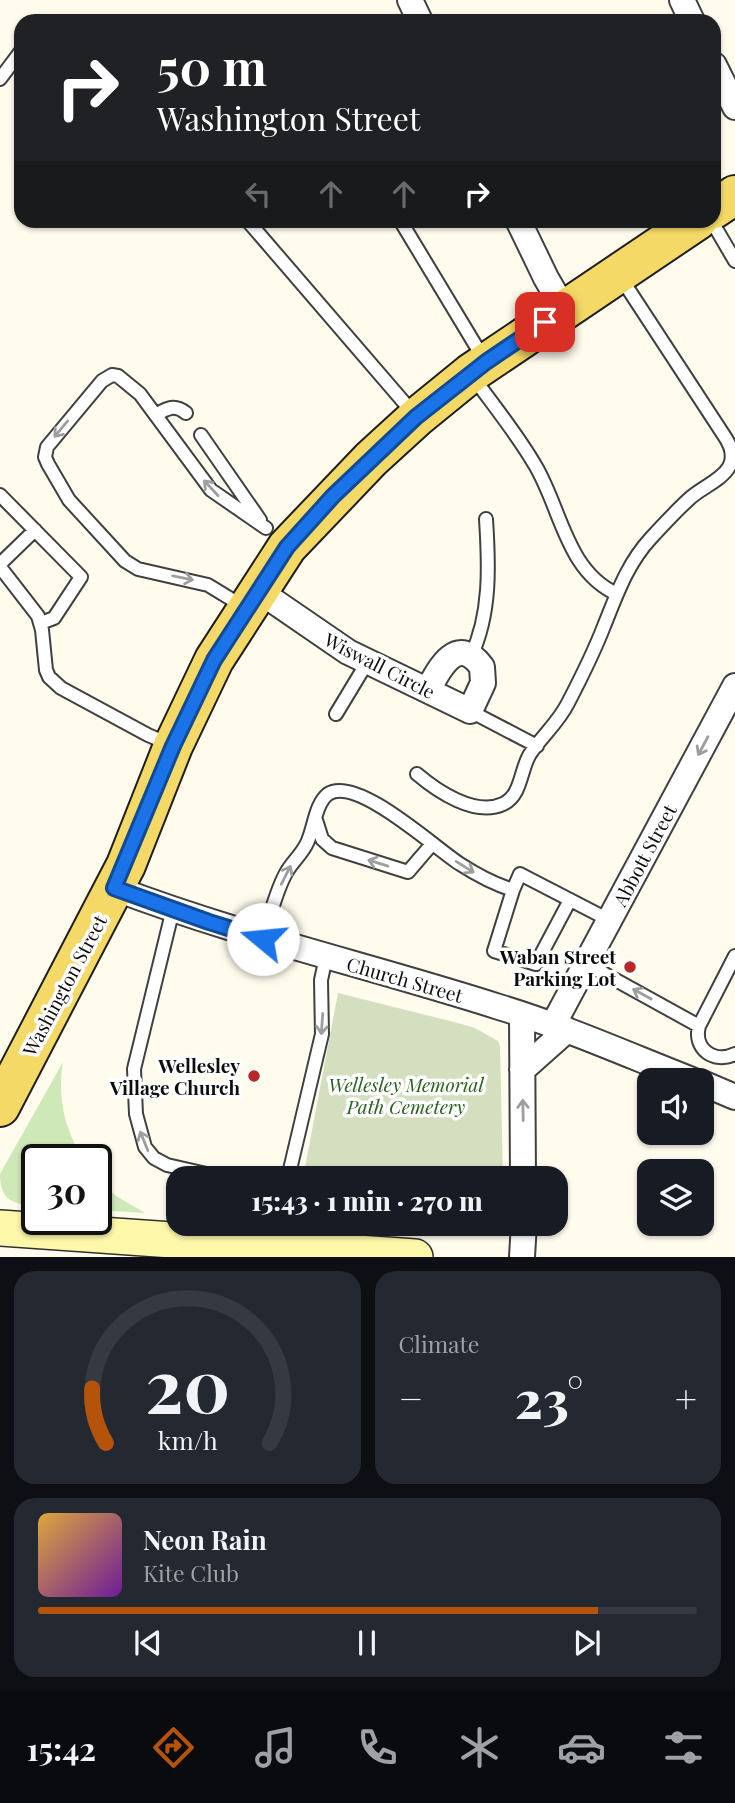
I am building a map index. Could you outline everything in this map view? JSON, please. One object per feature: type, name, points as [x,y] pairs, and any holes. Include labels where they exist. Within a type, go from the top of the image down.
[{"type":"main road","name":"Washington Street","points":[[0,1107],[114,888],[173,746],[214,660],[253,600],[276,538],[333,496],[416,417],[478,368],[686,228]]},
{"type":"main road","points":[[0,1228],[296,1253],[415,1257]]},
{"type":"street","points":[[721,79],[735,107]]},
{"type":"street","points":[[522,228],[564,309]]},
{"type":"street","name":"Wiswall Circle","points":[[253,600],[470,711]]},
{"type":"street","points":[[428,690],[446,660],[456,655],[471,656],[482,667],[484,680],[470,711]]},
{"type":"street","name":"Abbott Street","points":[[522,1070],[560,1028],[585,963],[735,686]]},
{"type":"street","name":"Church Street","points":[[114,888],[263,939],[522,1015],[657,1068]]},
{"type":"street","points":[[522,1015],[523,1166]]},
{"type":"street","points":[[714,1088],[735,1097]]},
{"type":"street","points":[[522,1257],[523,1236]]},
{"type":"lane","points":[[0,79],[14,60]]},
{"type":"lane","points":[[254,228],[416,417]]},
{"type":"lane","points":[[404,228],[478,368],[537,467],[554,501],[573,551],[600,585],[617,594]]},
{"type":"lane","points":[[716,228],[735,261]]},
{"type":"lane","points":[[417,774],[437,789],[470,804],[489,807],[510,800],[526,764],[563,713],[629,567],[643,547],[688,500],[723,474],[730,464],[732,453],[725,437],[618,274]]},
{"type":"lane","points":[[253,600],[208,585],[145,572],[131,566],[69,500],[45,457],[47,447],[106,377],[118,376],[140,394],[211,490],[276,538]]},
{"type":"lane","points":[[156,415],[170,407],[176,407],[186,413]]},
{"type":"lane","points":[[201,435],[276,538]]},
{"type":"lane","points":[[0,495],[82,577],[54,618],[41,623]]},
{"type":"lane","points":[[471,656],[481,633],[486,602],[486,519]]},
{"type":"lane","points":[[35,530],[0,566],[41,623],[43,663],[49,677],[61,688],[173,746]]},
{"type":"lane","points":[[336,714],[368,661]]},
{"type":"lane","points":[[470,711],[537,746]]},
{"type":"lane","points":[[263,939],[284,877],[303,850],[321,803],[328,794],[347,792],[375,804],[489,881],[513,890]]},
{"type":"lane","points":[[317,815],[319,834],[332,848],[408,872],[432,844]]},
{"type":"lane","points":[[570,900],[536,964],[494,951],[520,874],[609,920]]},
{"type":"lane","points":[[171,1166],[154,1158],[145,1147],[136,1114],[134,1069],[173,909]]},
{"type":"lane","points":[[735,956],[699,1026],[697,1036],[704,1051],[711,1056],[720,1058],[735,1054]]},
{"type":"lane","points":[[291,1166],[322,1034],[321,980],[326,957]]},
{"type":"lane","points":[[585,963],[699,1026]]},
{"type":"green space","name":"Wellesley Memorial Path Cemetery","points":[[338,993],[475,1028],[498,1041],[503,1166],[305,1166]]},
{"type":"green space","points":[[63,1062],[62,1101],[67,1125],[75,1144],[21,1144],[21,1204],[5,1195],[0,1174]]},
{"type":"green space","points":[[112,1192],[116,1196],[145,1213],[112,1211]]},
{"type":"place","name":"Waban Street Parking Lot","points":[[630,967]]},
{"type":"place","name":"Wellesley Village Church","points":[[254,1076]]},
{"type":"route","points":[[263,939],[114,888],[173,746],[214,660],[287,547],[333,496],[416,417],[486,362],[545,322]]}]
